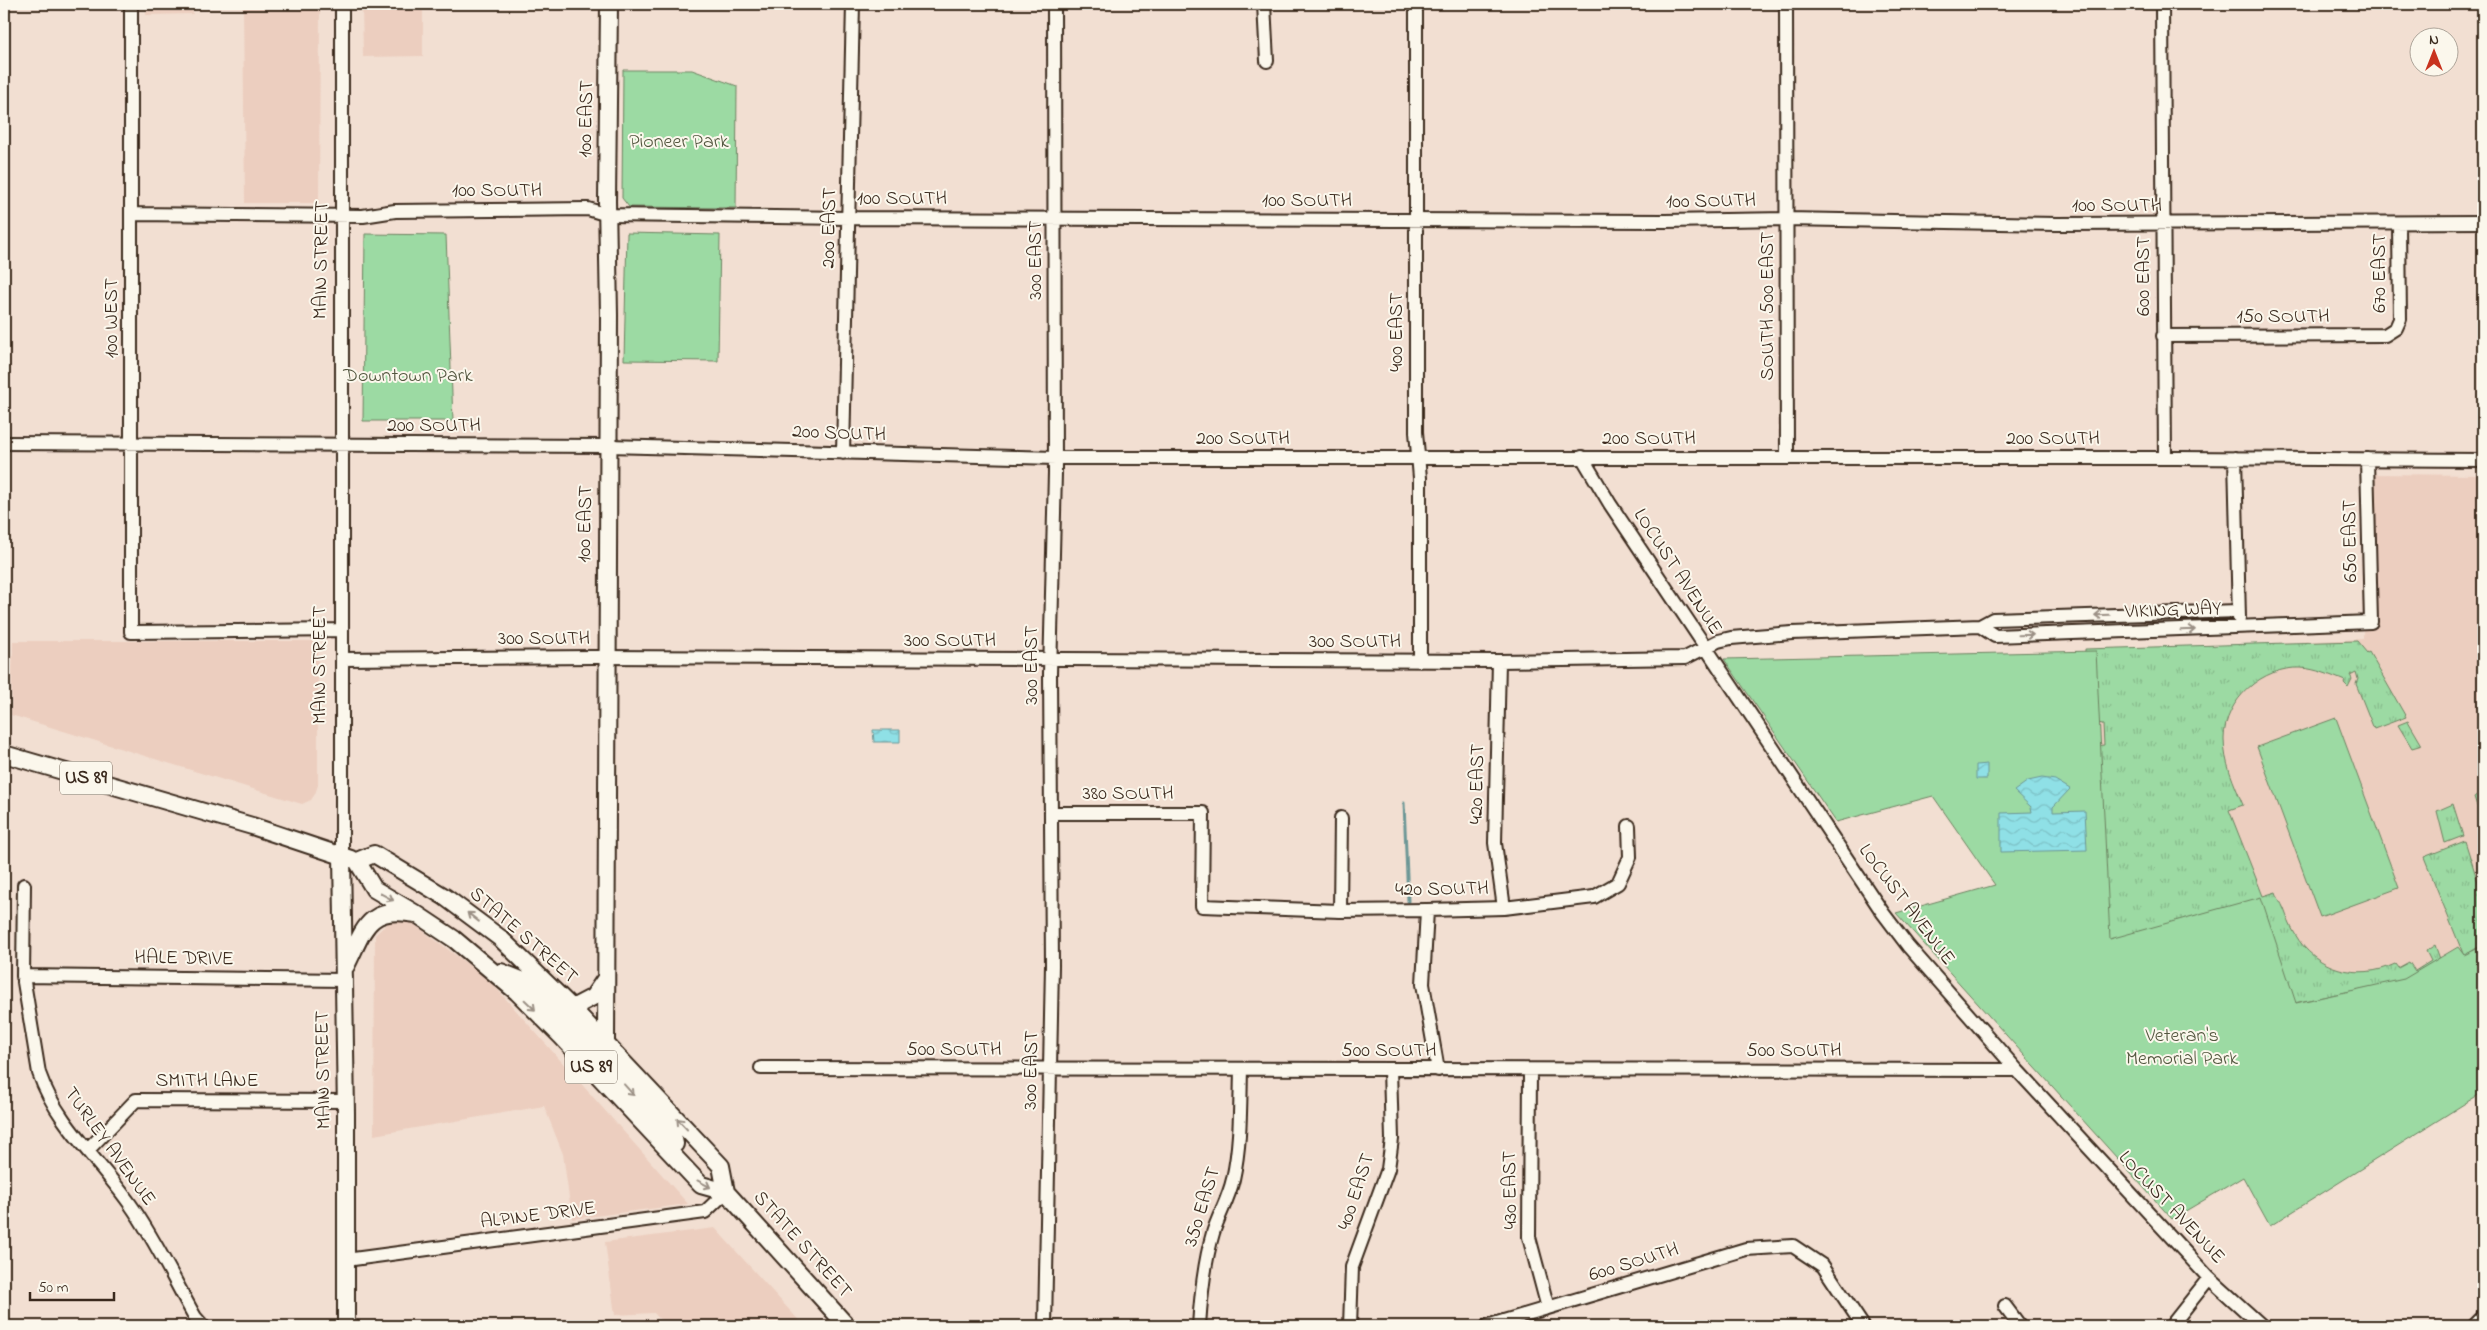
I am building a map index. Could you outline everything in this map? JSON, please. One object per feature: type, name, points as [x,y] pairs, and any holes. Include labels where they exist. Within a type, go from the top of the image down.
[{"type":"main road","name":"100 EAST","points":[[601,1049],[606,978],[609,4]]},
{"type":"main road","name":"STATE STREET","points":[[4,754],[349,858],[374,854],[446,897],[500,938],[572,1008],[601,1049],[638,1077],[721,1166],[726,1192],[846,1326]]},
{"type":"main road","name":"STATE STREET","points":[[349,858],[374,890],[418,915],[491,969],[561,1036],[702,1185],[726,1192]]},
{"type":"main road","name":"MAIN STREET","points":[[346,1326],[344,975],[349,858]]},
{"type":"main road","points":[[344,975],[360,935],[374,919],[394,913],[418,915]]},
{"type":"main road","points":[[491,969],[526,982],[601,1049],[674,1139],[681,1163]]},
{"type":"main road","points":[[572,1008],[593,997],[606,978]]},
{"type":"street","name":"100 WEST","points":[[131,4],[131,632],[341,630]]},
{"type":"street","name":"MAIN STREET","points":[[342,4],[344,216],[341,630],[349,858]]},
{"type":"street","name":"200 EAST","points":[[844,452],[853,4]]},
{"type":"street","name":"300 EAST","points":[[1045,1326],[1051,1069],[1052,813],[1050,660],[1055,458],[1054,4]]},
{"type":"street","points":[[1264,4],[1267,61]]},
{"type":"street","name":"400 EAST","points":[[1416,4],[1416,432],[1420,478],[1420,660]]},
{"type":"street","name":"SOUTH 500 EAST","points":[[1786,4],[1788,458]]},
{"type":"street","name":"600 EAST","points":[[2162,4],[2165,458]]},
{"type":"street","name":"100 SOUTH","points":[[131,214],[369,216],[394,211],[588,209],[608,214],[849,218],[1665,222],[1787,219],[2163,224],[2483,222]]},
{"type":"street","name":"670 EAST","points":[[2399,223],[2399,323]]},
{"type":"street","name":"150 SOUTH","points":[[2163,336],[2385,335],[2392,332],[2399,323]]},
{"type":"street","name":"200 SOUTH","points":[[4,443],[130,446],[341,444],[608,446],[1055,458],[1582,457],[2483,460]]},
{"type":"street","name":"LOCUST AVENUE","points":[[1582,457],[1610,504],[1705,648],[1883,913],[1908,946],[2017,1070],[2209,1278],[2262,1326]]},
{"type":"street","points":[[2235,458],[2239,626]]},
{"type":"street","name":"650 EAST","points":[[2367,459],[2371,622]]},
{"type":"street","name":"VIKING WAY","points":[[1705,648],[1731,638],[1980,626],[1993,619],[2238,611]]},
{"type":"street","name":"VIKING WAY","points":[[1980,626],[1995,636],[2371,622]]},
{"type":"street","name":"300 SOUTH","points":[[342,659],[607,657],[1420,660],[1499,662],[1685,658],[1705,648]]},
{"type":"street","name":"420 EAST","points":[[1499,662],[1495,844],[1504,908]]},
{"type":"street","name":"380 SOUTH","points":[[1052,813],[1203,813],[1202,906]]},
{"type":"street","points":[[1340,818],[1340,911]]},
{"type":"street","name":"420 SOUTH","points":[[1202,906],[1340,911],[1427,910],[1504,908],[1594,897],[1618,883],[1630,857],[1629,826]]},
{"type":"street","name":"TURLEY AVENUE","points":[[24,885],[23,976],[39,1073],[44,1088],[56,1108],[131,1205],[195,1317],[203,1326]]},
{"type":"street","points":[[1427,910],[1423,984],[1438,1070]]},
{"type":"street","name":"HALE DRIVE","points":[[23,976],[344,975]]},
{"type":"street","name":"500 SOUTH","points":[[761,1068],[2017,1070]]},
{"type":"street","name":"350 EAST","points":[[1199,1326],[1200,1296],[1205,1264],[1214,1230],[1224,1210],[1234,1177],[1238,1148],[1241,1069]]},
{"type":"street","name":"400 EAST","points":[[1350,1326],[1352,1267],[1388,1169],[1392,1139],[1390,1069]]},
{"type":"street","name":"430 EAST","points":[[1530,1070],[1530,1237],[1548,1308]]},
{"type":"street","name":"SMITH LANE","points":[[88,1150],[136,1100],[346,1101]]},
{"type":"street","name":"ALPINE DRIVE","points":[[346,1260],[705,1212],[726,1192]]},
{"type":"street","name":"600 SOUTH","points":[[1488,1326],[1746,1249],[1793,1246],[1823,1266],[1863,1326]]},
{"type":"street","points":[[2171,1326],[2209,1278]]},
{"type":"street","points":[[2005,1306],[2020,1326]]},
{"type":"street","points":[[2474,1326],[2483,1317]]},
{"type":"shaded area","points":[[147,4],[192,4],[193,14],[146,15]]},
{"type":"shaded area","points":[[243,4],[320,4],[319,203],[245,203]]},
{"type":"shaded area","points":[[362,4],[423,4],[423,56],[363,57]]},
{"type":"shaded area","points":[[2366,474],[2483,475],[2483,946],[2464,955],[2458,947],[2404,979],[2110,939],[2096,651],[2363,639]]},
{"type":"shaded area","points":[[13,641],[318,641],[318,785],[315,794],[311,800],[302,804],[11,715]]},
{"type":"shaded area","points":[[391,920],[411,922],[489,980],[688,1204],[572,1219],[563,1154],[544,1106],[374,1135],[375,935]]},
{"type":"shaded area","points":[[715,1228],[804,1326],[666,1326],[654,1313],[615,1315],[605,1242]]},
{"type":"green space","name":"Pioneer Park","points":[[623,70],[692,70],[737,86],[736,208],[629,207],[622,198]]},
{"type":"green space","points":[[627,233],[720,235],[718,361],[624,360]]},
{"type":"green space","name":"Downtown Park","points":[[365,234],[446,235],[453,421],[363,421]]},
{"type":"green space","points":[[2357,641],[2367,653],[2369,652],[2406,717],[2374,729],[2356,684],[2358,679],[2356,672],[2350,675],[2352,679],[2348,687],[2344,683],[2345,681],[2318,671],[2301,668],[2287,669],[2260,679],[2238,699],[2226,725],[2224,748],[2230,773],[2243,805],[2229,810],[2263,896],[2276,892],[2295,934],[2314,956],[2326,964],[2339,969],[2367,972],[2395,964],[2398,968],[2409,962],[2415,971],[2431,961],[2426,951],[2435,945],[2440,959],[2404,980],[2294,1003],[2043,1040],[2094,746],[2104,745],[2103,724],[2096,723],[2085,667],[2085,649]]},
{"type":"green space","name":"Veteran's Memorial Park","points":[[2096,651],[2110,939],[2261,897],[2296,1003],[2404,979],[2458,947],[2464,955],[2483,946],[2483,1092],[2270,1226],[2243,1177],[2172,1219],[1896,913],[1995,885],[1933,796],[1836,822],[1724,659]]},
{"type":"green space","points":[[2336,718],[2399,888],[2320,917],[2257,747]]},
{"type":"green space","points":[[2408,721],[2422,745],[2412,748],[2398,725]]},
{"type":"green space","points":[[2483,790],[2483,824],[2474,797]]},
{"type":"green space","points":[[2453,804],[2463,836],[2445,843],[2437,811]]},
{"type":"green space","points":[[2465,841],[2483,898],[2483,944],[2464,956],[2424,857]]},
{"type":"water","points":[[873,730],[900,730],[900,742],[874,742]]},
{"type":"water","points":[[1987,764],[1987,779],[1976,779],[1976,765]]},
{"type":"water","points":[[2042,778],[2055,780],[2070,789],[2053,807],[2053,812],[2085,811],[2087,850],[2001,852],[2001,813],[2032,812],[2031,807],[2014,791],[2028,781]]},
{"type":"waterway","points":[[1404,803],[1408,901]]},
{"type":"railway","points":[[4,1319],[5,1326]]}]
